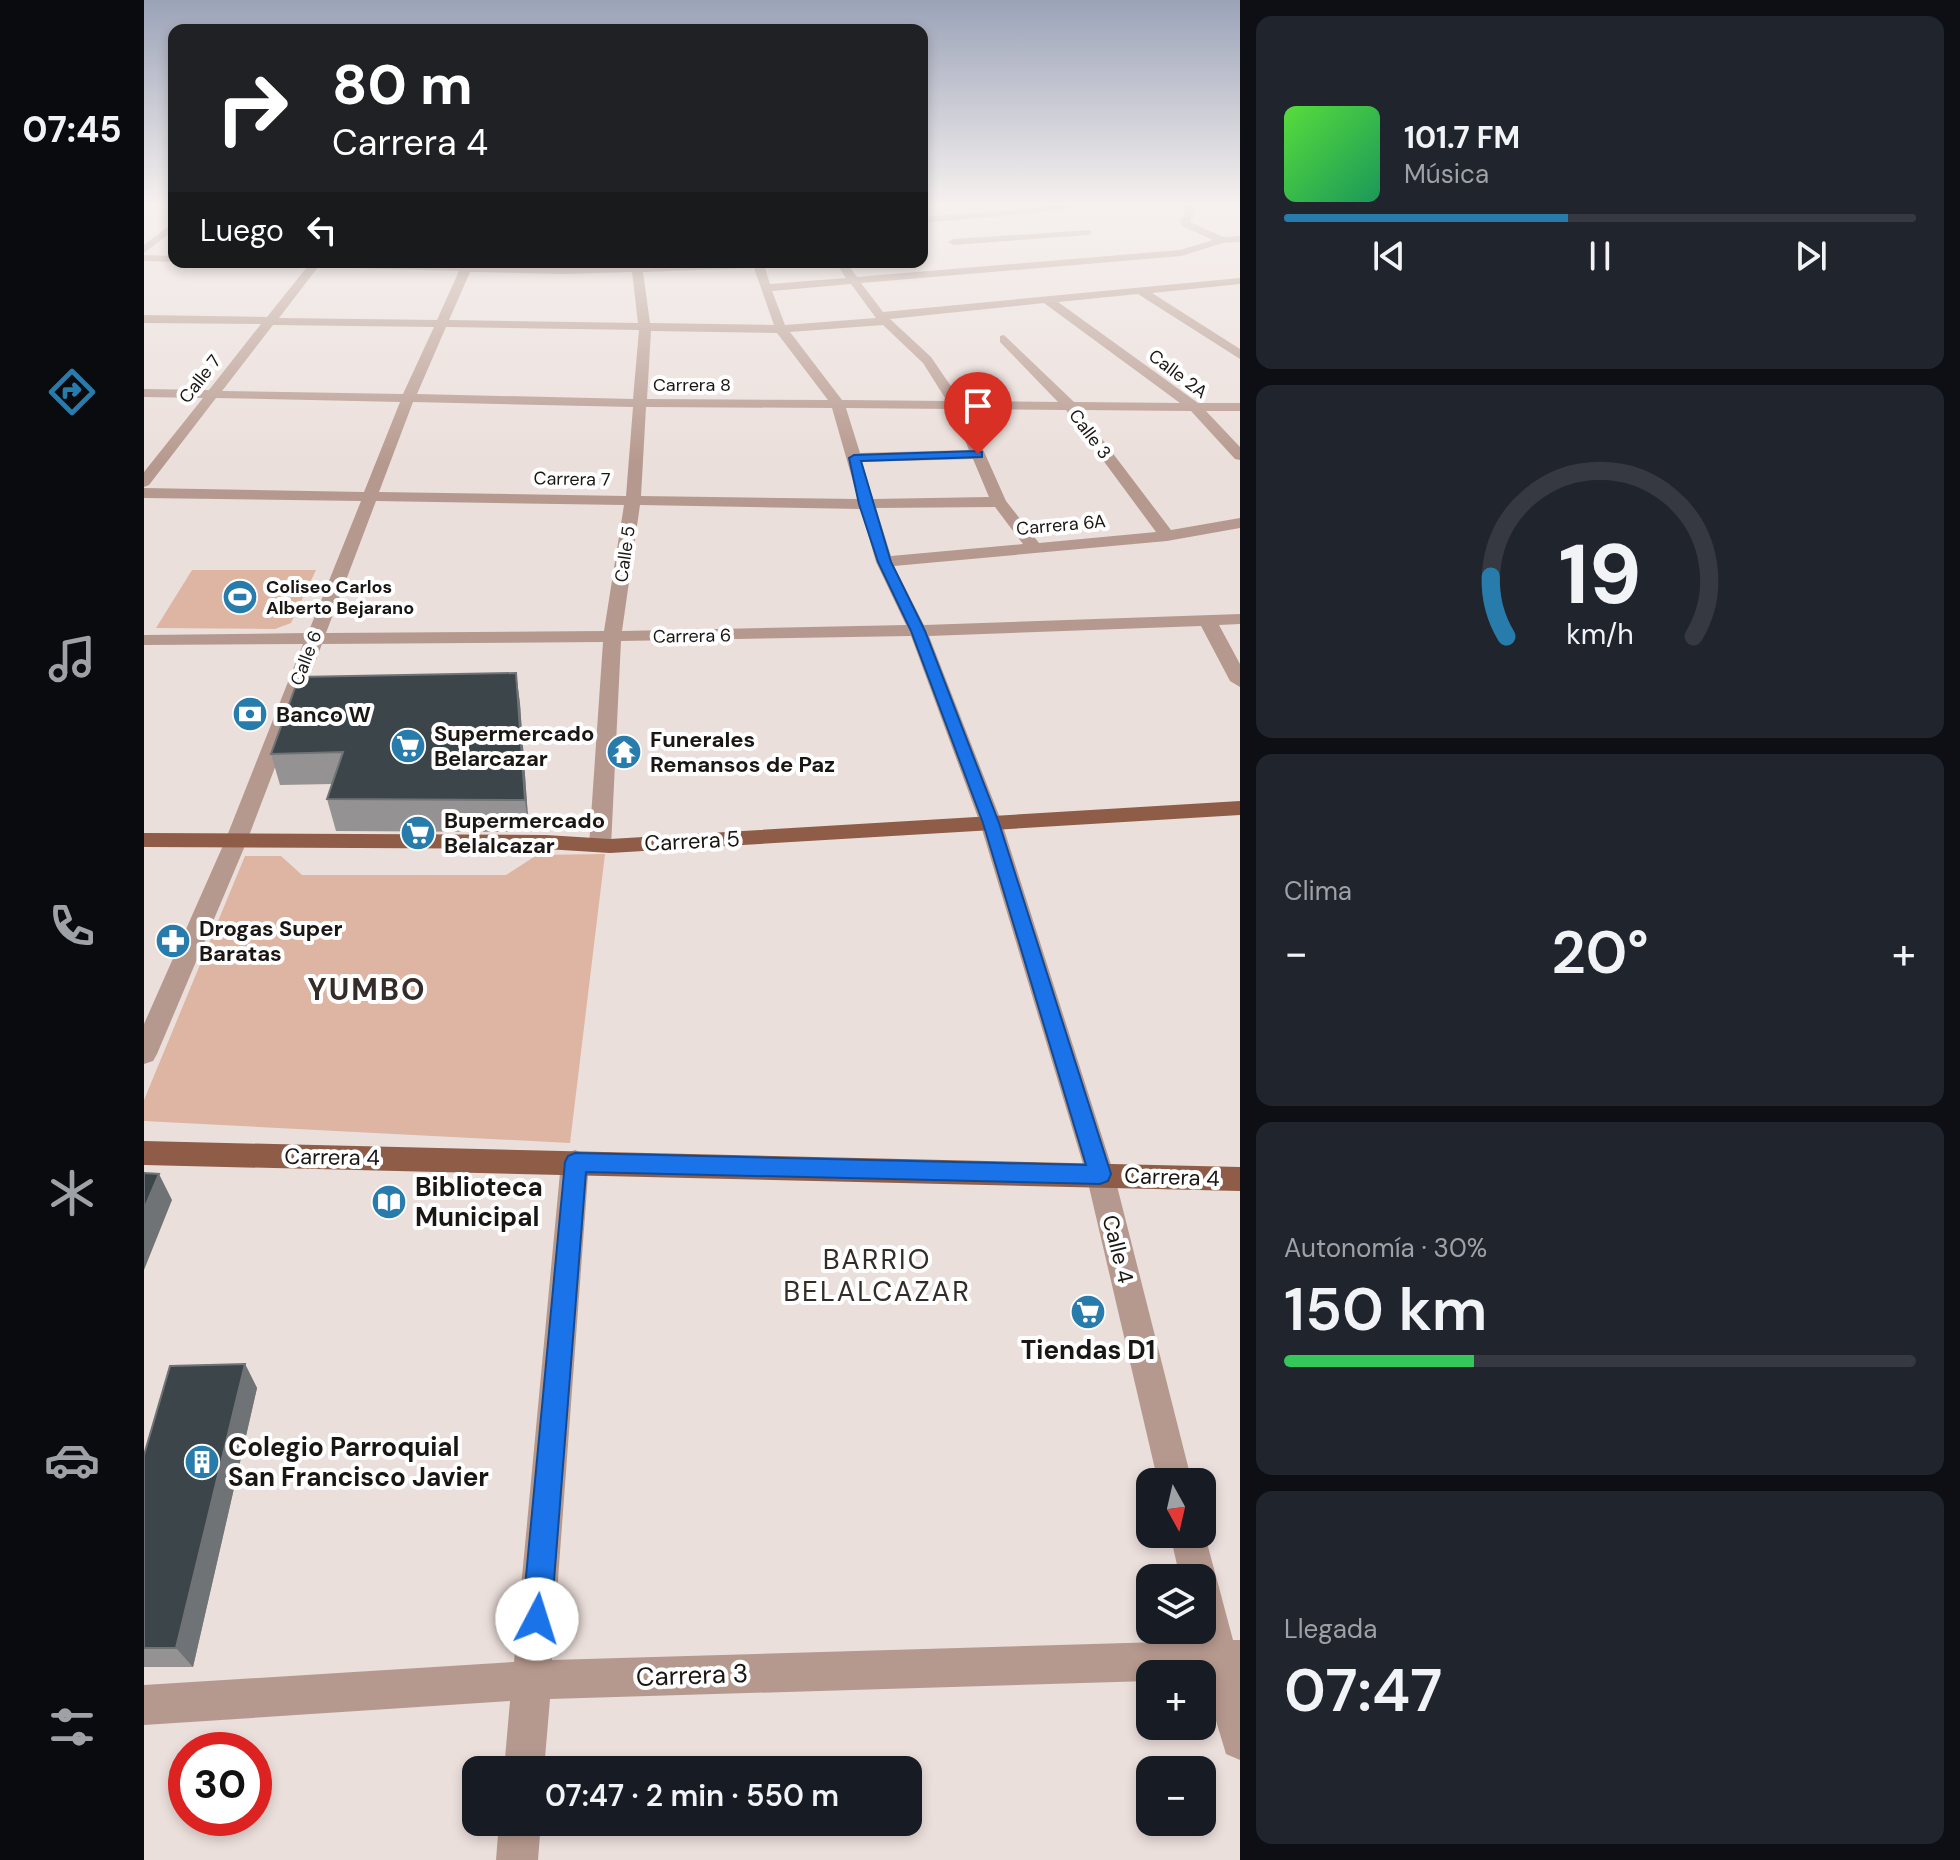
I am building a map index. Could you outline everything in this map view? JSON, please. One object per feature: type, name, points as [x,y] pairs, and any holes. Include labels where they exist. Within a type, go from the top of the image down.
[{"type":"main road","name":"Carrera 5","points":[[144,840],[546,842],[600,846],[1240,808]]},
{"type":"main road","name":"Carrera 4","points":[[144,1153],[1240,1179]]},
{"type":"street","name":"Calle 7","points":[[144,482],[294,290]]},
{"type":"street","name":"Calle 6","points":[[144,1054],[236,841],[408,399],[455,290]]},
{"type":"street","name":"Calle 5","points":[[600,846],[612,637],[633,500],[640,403],[645,329],[639,290]]},
{"type":"street","name":"Calle 4","points":[[766,290],[781,329],[838,404],[884,562],[918,631],[991,823],[1100,1174],[1172,1468]]},
{"type":"street","points":[[861,290],[883,318],[927,360],[957,406],[999,502],[1034,547]]},
{"type":"street","points":[[144,319],[781,329],[1155,290]]},
{"type":"street","points":[[1141,291],[1237,351]]},
{"type":"street","points":[[1010,295],[1020,303]]},
{"type":"street","name":"Calle 2A","points":[[1047,300],[1195,407],[1240,456]]},
{"type":"street","name":"Calle 3","points":[[1004,339],[1070,406],[1167,536]]},
{"type":"street","name":"Carrera 8","points":[[144,393],[640,403],[1240,407]]},
{"type":"street","points":[[854,458],[978,454]]},
{"type":"street","name":"Carrera 7","points":[[144,493],[865,504],[999,502]]},
{"type":"street","name":"Carrera 6A","points":[[884,562],[1167,536],[1240,523]]},
{"type":"street","name":"Carrera 6","points":[[144,640],[612,637],[918,631],[1240,619]]},
{"type":"street","points":[[1207,620],[1240,681]]},
{"type":"street","points":[[525,1756],[575,1162]]},
{"type":"street","points":[[1216,1627],[1229,1659],[1240,1740]]},
{"type":"street","name":"Carrera 3","points":[[144,1705],[531,1680],[1229,1659]]},
{"type":"street","points":[[517,1860],[519,1836]]},
{"type":"shaded area","name":"Coliseo Carlos Alberto Bejarano","points":[[192,570],[316,570],[291,623],[275,629],[156,628]]},
{"type":"shaded area","points":[[605,854],[570,1143],[144,1121],[144,1100],[245,856],[281,856],[302,875],[506,875],[537,855]]},
{"type":"building","name":"Supermercado Belarcazar","points":[[516,673],[525,800],[327,799],[343,752],[271,754],[299,677]]},
{"type":"building","points":[[144,1173],[159,1174],[144,1209]]},
{"type":"building","name":"Colegio Parroquial San Francisco Javier","points":[[245,1364],[176,1648],[144,1648],[144,1455],[170,1366]]},
{"type":"place","name":"Coliseo Carlos Alberto Bejarano","points":[[240,597]]},
{"type":"place","name":"Banco W","points":[[250,714]]},
{"type":"place","name":"Supermercado Belarcazar","points":[[408,746]]},
{"type":"place","name":"Funerales Remansos de Paz","points":[[624,752]]},
{"type":"place","name":"Bupermercado Belalcazar","points":[[418,833]]},
{"type":"place","name":"Drogas Super Baratas","points":[[173,941]]},
{"type":"place","name":"Biblioteca Municipal","points":[[389,1202]]},
{"type":"place","name":"Tiendas D1","points":[[1088,1312]]},
{"type":"place","name":"Colegio Parroquial San Francisco Javier","points":[[202,1462]]},
{"type":"district","name":"YUMBO","points":[[367,989]]},
{"type":"district","name":"BARRIO BELALCAZAR","points":[[877,1275]]},
{"type":"route","points":[[537,1619],[575,1162],[1100,1174],[991,823],[918,631],[884,562],[854,458],[978,454]]}]
